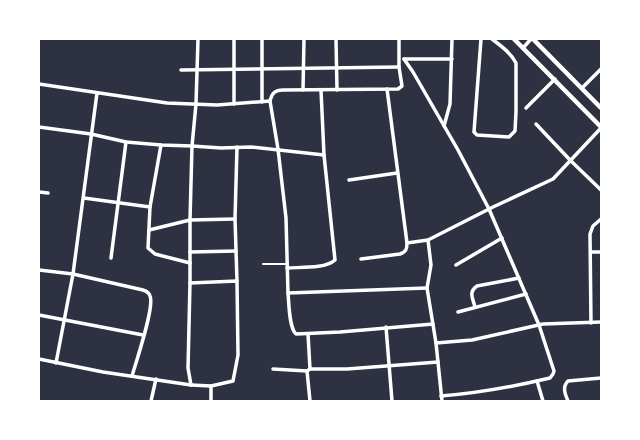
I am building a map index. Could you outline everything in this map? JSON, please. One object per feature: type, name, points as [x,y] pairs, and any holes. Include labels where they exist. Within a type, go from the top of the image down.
[{"type":"street","points":[[191,385],[188,368],[190,220],[192,146],[196,104],[198,39]]},
{"type":"street","points":[[234,39],[234,104]]},
{"type":"street","points":[[262,39],[262,102]]},
{"type":"street","points":[[303,90],[304,39]]},
{"type":"street","points":[[336,39],[337,90]]},
{"type":"street","points":[[399,39],[399,67],[402,86],[398,89],[278,90],[274,92],[270,101],[278,149],[286,218],[288,293],[291,324],[293,332],[296,334],[433,324]]},
{"type":"street","points":[[444,126],[450,104],[452,39]]},
{"type":"street","points":[[481,39],[474,132],[477,135],[509,137],[515,131],[516,62],[506,50],[492,39]]},
{"type":"street","points":[[407,243],[428,240],[553,178],[601,128],[514,39]]},
{"type":"street","points":[[523,48],[532,39],[601,108]]},
{"type":"street","points":[[399,58],[452,59]]},
{"type":"street","points":[[404,59],[414,72],[489,209],[526,294],[554,371],[552,377],[492,391],[441,396]]},
{"type":"street","points":[[181,70],[399,67]]},
{"type":"street","points":[[582,88],[601,69]]},
{"type":"street","points":[[526,108],[555,80]]},
{"type":"street","points":[[39,84],[167,103],[234,104],[270,101]]},
{"type":"street","points":[[361,259],[400,254],[405,252],[407,248],[387,89]]},
{"type":"street","points":[[287,266],[322,266],[331,264],[335,260],[324,155],[321,90]]},
{"type":"street","points":[[56,363],[73,274],[97,93]]},
{"type":"street","points":[[536,124],[601,190]]},
{"type":"street","points":[[39,127],[91,134],[126,142],[221,148],[251,147],[324,155]]},
{"type":"street","points":[[111,258],[126,142]]},
{"type":"street","points":[[161,145],[150,207],[148,248],[156,254],[190,262]]},
{"type":"street","points":[[39,359],[103,372],[191,385],[211,386],[233,381],[238,355],[235,219],[237,147]]},
{"type":"street","points":[[349,180],[397,173]]},
{"type":"street","points":[[39,192],[48,194]]},
{"type":"street","points":[[84,198],[150,207]]},
{"type":"street","points":[[149,230],[190,220],[235,219]]},
{"type":"street","points":[[591,323],[591,230],[593,226],[601,219]]},
{"type":"street","points":[[456,265],[502,238]]},
{"type":"street","points":[[428,240],[431,265],[427,288],[436,343],[442,401]]},
{"type":"street","points":[[190,252],[236,251]]},
{"type":"street","points":[[592,252],[601,252]]},
{"type":"street","points":[[39,270],[73,274],[148,292],[151,296],[151,302],[132,376]]},
{"type":"street","points":[[475,308],[471,294],[474,288],[477,286],[519,278]]},
{"type":"street","points":[[190,283],[237,281]]},
{"type":"street","points":[[288,293],[427,288]]},
{"type":"street","points":[[458,312],[526,294]]},
{"type":"street","points":[[39,315],[143,335]]},
{"type":"street","points":[[436,343],[472,340],[538,325],[601,322]]},
{"type":"street","points":[[386,328],[392,401]]},
{"type":"street","points":[[308,334],[310,401]]},
{"type":"street","points":[[273,369],[347,369],[438,362]]},
{"type":"street","points":[[568,401],[564,389],[565,384],[568,381],[601,378]]},
{"type":"street","points":[[151,401],[156,379]]},
{"type":"street","points":[[537,381],[543,401]]},
{"type":"street","points":[[211,386],[211,401]]},
{"type":"lane","points":[[264,264],[287,266]]}]
